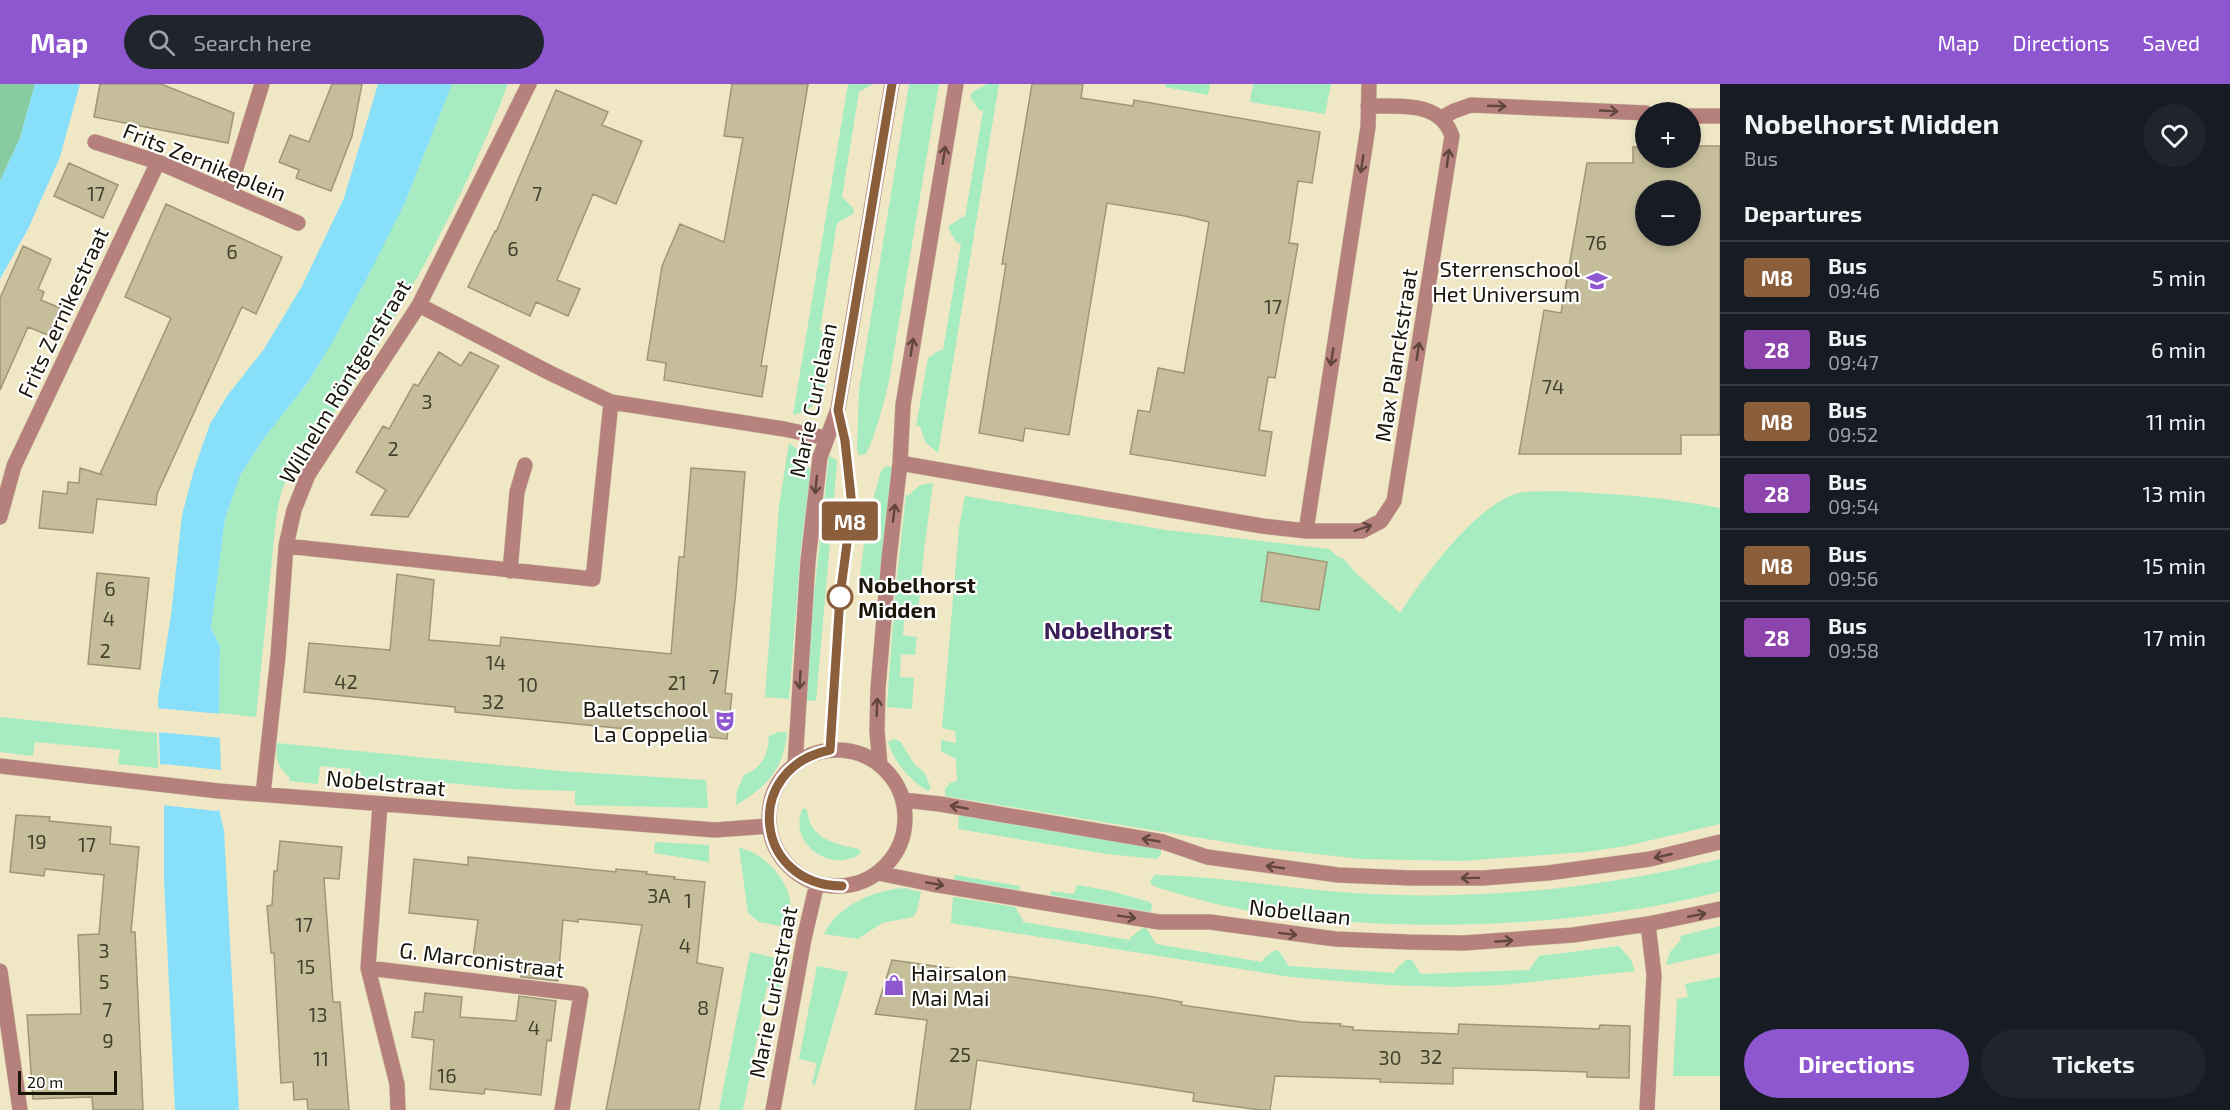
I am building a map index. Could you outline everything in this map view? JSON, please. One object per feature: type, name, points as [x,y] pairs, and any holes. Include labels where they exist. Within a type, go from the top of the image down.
[{"type":"street","points":[[229,191],[262,84]]},
{"type":"street","name":"Wilhelm Röntgenstraat","points":[[263,794],[278,656],[286,546],[294,510],[308,475],[419,305],[529,84]]},
{"type":"street","name":"Marie Curielaan","points":[[795,764],[808,561],[820,457],[838,410],[892,84]]},
{"type":"street","points":[[880,765],[877,731],[878,688],[900,463],[903,405],[956,84]]},
{"type":"street","points":[[1306,531],[1368,127],[1369,84]]},
{"type":"street","points":[[1368,106],[1418,107],[1432,111],[1442,118],[1471,105],[1635,112]]},
{"type":"street","points":[[1701,116],[1720,116]]},
{"type":"street","name":"Max Planckstraat","points":[[900,463],[1262,526],[1306,531],[1362,531],[1381,521],[1394,501],[1452,136],[1442,118]]},
{"type":"street","name":"Frits Zernikeplein","points":[[94,142],[158,162],[298,223]]},
{"type":"street","name":"Frits Zernikestraat","points":[[0,517],[14,466],[158,162]]},
{"type":"street","points":[[419,305],[550,374],[611,402],[784,429],[826,438]]},
{"type":"street","points":[[286,546],[593,579],[611,402]]},
{"type":"street","points":[[510,571],[517,492],[525,465]]},
{"type":"street","points":[[843,750],[857,753],[880,765],[891,776],[903,800],[905,814],[902,839],[893,858],[878,873],[855,884],[830,886],[817,883],[803,877],[790,867],[780,855],[773,841],[769,826],[770,805],[777,785],[795,764],[817,753],[843,750]]},
{"type":"street","name":"Nobelstraat","points":[[0,766],[380,805],[715,830],[769,826]]},
{"type":"street","name":"Nobellaan","points":[[903,800],[940,804],[1163,842],[1207,857],[1338,875],[1442,878],[1548,873],[1650,859],[1720,842]]},
{"type":"street","points":[[380,805],[368,968],[396,1084],[398,1110]]},
{"type":"street","name":"Nobellaan","points":[[878,873],[1159,922],[1210,922],[1335,939],[1464,943],[1573,935],[1648,924],[1720,909]]},
{"type":"street","name":"Marie Curiestraat","points":[[773,1110],[804,939],[817,883]]},
{"type":"street","points":[[1647,1110],[1654,975],[1648,924]]},
{"type":"street","name":"G. Marconistraat","points":[[368,968],[581,994],[562,1110]]},
{"type":"street","points":[[0,971],[20,1110]]},
{"type":"green space","points":[[0,84],[35,84],[20,138],[0,181]]},
{"type":"green space","points":[[452,84],[508,84],[462,191],[389,327],[357,379],[286,480],[276,523],[256,717],[219,713],[220,646],[211,628],[225,519],[240,476],[262,441],[308,382],[332,343],[404,205]]},
{"type":"green space","points":[[848,84],[873,84],[859,92],[842,197],[854,209],[853,214],[837,223],[820,330],[832,343],[822,402],[793,415]]},
{"type":"green space","points":[[909,84],[939,84],[889,381],[870,445],[866,454],[859,455],[857,451],[859,390]]},
{"type":"green space","points":[[987,84],[999,84],[938,453],[925,442],[920,426],[916,426],[928,358],[943,350],[961,244],[957,243],[949,226],[965,217],[983,111],[979,110],[971,98],[971,93]]},
{"type":"green space","points":[[1165,84],[1210,84],[1208,95],[1165,87]]},
{"type":"green space","points":[[1253,84],[1331,84],[1325,114],[1250,102]]},
{"type":"green space","points":[[789,443],[801,452],[807,468],[811,468],[801,547],[789,699],[765,697],[779,506]]},
{"type":"green space","points":[[829,456],[837,460],[837,463],[816,701],[806,700]]},
{"type":"green space","points":[[886,466],[892,467],[879,584],[859,583],[867,521],[881,471]]},
{"type":"green space","points":[[933,483],[918,612],[905,611],[903,635],[917,637],[915,655],[901,654],[900,677],[914,678],[912,709],[887,707],[895,595],[906,495],[920,485]]},
{"type":"green space","points":[[1559,491],[1660,499],[1720,508],[1720,824],[1626,846],[1585,852],[1462,861],[1362,859],[1262,848],[945,796],[945,789],[950,783],[957,781],[956,759],[941,751],[941,740],[956,743],[955,731],[942,728],[959,528],[965,496],[1166,530],[1329,549],[1344,559],[1400,613],[1435,564],[1480,516],[1517,493]]},
{"type":"green space","points":[[0,717],[157,733],[158,768],[118,764],[120,750],[35,742],[33,756],[0,752]]},
{"type":"green space","points":[[787,732],[778,767],[765,784],[736,805],[737,791],[744,775],[760,765],[767,749],[769,736]]},
{"type":"green space","points":[[894,739],[900,741],[915,765],[924,772],[931,788],[928,791],[915,782],[899,764],[888,742]]},
{"type":"green space","points":[[277,743],[560,771],[706,780],[708,808],[575,805],[575,791],[509,789],[408,779],[406,792],[350,787],[351,769],[320,766],[318,784],[289,781],[290,778],[278,762]]},
{"type":"green space","points":[[803,808],[807,810],[809,820],[818,834],[832,842],[859,849],[861,853],[849,859],[837,860],[825,858],[815,852],[806,843],[801,833],[799,821]]},
{"type":"green space","points":[[959,815],[1161,849],[1161,855],[1156,859],[1107,854],[958,829]]},
{"type":"green space","points":[[655,842],[709,845],[709,862],[654,853]]},
{"type":"green space","points":[[739,848],[756,854],[778,874],[788,891],[791,928],[759,922],[748,913]]},
{"type":"green space","points":[[1720,859],[1720,892],[1677,902],[1589,916],[1457,925],[1354,922],[1251,911],[1159,888],[1152,885],[1150,881],[1155,875],[1354,893],[1492,894],[1584,885]]},
{"type":"green space","points":[[955,875],[1020,886],[1019,890],[954,880]]},
{"type":"green space","points":[[1077,885],[1111,891],[1150,902],[1151,912],[1050,895],[1051,891],[1074,894]]},
{"type":"green space","points":[[905,888],[921,892],[917,911],[913,917],[882,923],[858,939],[824,934],[838,915],[858,901],[881,892]]},
{"type":"green space","points":[[953,897],[1015,907],[1023,922],[1130,940],[1143,928],[1147,929],[1156,944],[1262,962],[1275,950],[1279,951],[1289,966],[1395,973],[1395,970],[1406,960],[1412,960],[1421,974],[1529,970],[1539,956],[1619,946],[1631,960],[1635,971],[1502,985],[1450,987],[1388,985],[1291,977],[951,923]]},
{"type":"green space","points":[[1720,926],[1720,953],[1666,965],[1670,952],[1681,940],[1680,936]]},
{"type":"green space","points":[[750,952],[786,960],[780,989],[767,986],[743,1110],[719,1110]]},
{"type":"green space","points":[[817,966],[848,972],[815,1085],[812,1084],[817,1063],[799,1059]]},
{"type":"green space","points":[[1720,977],[1720,1076],[1673,1076],[1677,999],[1688,997],[1685,984]]},
{"type":"water","points":[[35,84],[80,84],[60,157],[28,229],[0,279],[0,181],[20,138]]},
{"type":"water","points":[[378,84],[452,84],[404,205],[371,270],[308,382],[262,441],[240,476],[225,519],[211,628],[220,646],[221,770],[215,771],[212,810],[219,810],[224,830],[239,1110],[175,1110],[164,880],[164,805],[169,766],[160,764],[158,697],[171,615],[182,515],[210,424],[227,396],[264,349],[302,286],[344,198]]},
{"type":"pier","points":[[155,708],[222,714],[223,738],[156,732]]},
{"type":"pier","points":[[164,764],[221,770],[218,773],[215,807],[217,811],[161,805],[166,768]]},
{"type":"building","points":[[100,84],[161,84],[234,113],[228,143],[94,117]]},
{"type":"building","points":[[332,84],[362,84],[352,136],[331,191],[296,178],[299,170],[279,162],[290,135],[309,142]]},
{"type":"building","points":[[732,84],[808,84],[761,366],[767,366],[762,397],[664,380],[666,363],[647,360],[662,266],[680,224],[724,242],[743,138],[724,136]]},
{"type":"building","points":[[1032,84],[1083,84],[1081,98],[1133,106],[1134,100],[1320,132],[1312,183],[1298,181],[1289,243],[1298,244],[1275,378],[1268,377],[1259,430],[1272,432],[1265,476],[1130,454],[1138,410],[1150,412],[1158,368],[1184,373],[1209,222],[1107,203],[1069,435],[1025,428],[1023,441],[979,433],[1006,264],[1002,264]]},
{"type":"building","points":[[556,90],[608,112],[602,125],[642,141],[616,204],[593,194],[557,280],[580,289],[568,316],[536,302],[530,316],[468,287],[496,232]]},
{"type":"building","points":[[1701,146],[1720,146],[1720,435],[1681,435],[1681,454],[1519,454],[1544,310],[1561,313],[1587,163],[1633,163],[1633,147],[1635,147],[1635,168],[1701,168]]},
{"type":"building","points":[[69,163],[118,185],[103,218],[54,196]]},
{"type":"building","points":[[166,204],[282,257],[256,314],[242,307],[157,494],[156,505],[97,499],[93,533],[39,528],[43,491],[67,494],[68,482],[79,483],[80,468],[103,475],[100,474],[171,318],[125,297]]},
{"type":"building","points":[[23,246],[51,259],[38,289],[44,292],[41,300],[60,308],[48,335],[28,327],[0,390],[0,298]]},
{"type":"building","points":[[439,352],[461,366],[470,352],[499,366],[408,517],[371,515],[386,490],[356,472],[383,426],[389,429],[414,384],[418,386]]},
{"type":"building","points":[[691,468],[745,472],[725,693],[732,694],[727,739],[455,712],[455,707],[304,692],[309,643],[390,650],[397,574],[434,580],[429,640],[500,646],[501,637],[671,654],[679,557],[684,557]]},
{"type":"building","points":[[1268,552],[1327,562],[1319,610],[1261,601]]},
{"type":"building","points":[[97,573],[149,578],[140,669],[88,664]]},
{"type":"building","points":[[16,815],[50,817],[49,821],[111,827],[110,844],[139,847],[131,932],[135,932],[143,1110],[93,1110],[92,1097],[33,1099],[27,1015],[81,1014],[78,935],[99,934],[104,875],[45,869],[44,876],[10,872]]},
{"type":"building","points":[[280,841],[342,847],[339,879],[324,878],[333,1002],[340,1002],[349,1110],[308,1110],[307,1099],[294,1100],[293,1082],[281,1083],[274,953],[271,953],[267,906],[272,905],[274,871],[277,871]]},
{"type":"building","points":[[468,857],[616,872],[616,869],[647,872],[646,874],[675,877],[674,879],[705,882],[697,963],[723,968],[699,1110],[606,1110],[642,925],[578,919],[578,922],[563,920],[558,981],[521,977],[522,963],[473,957],[478,920],[409,913],[414,859],[468,865]]},
{"type":"building","points":[[892,960],[1154,997],[1182,1002],[1181,1005],[1244,1014],[1302,1022],[1341,1024],[1340,1026],[1353,1027],[1353,1030],[1458,1034],[1459,1024],[1599,1029],[1600,1025],[1630,1026],[1629,1078],[1587,1077],[1587,1072],[1453,1068],[1453,1084],[1275,1076],[1270,1110],[1261,1110],[1193,1101],[1194,1093],[977,1060],[970,1110],[915,1110],[927,1020],[875,1014]]},
{"type":"building","points":[[425,993],[462,997],[460,1017],[516,1021],[519,996],[556,1001],[551,1041],[547,1040],[541,1095],[485,1089],[484,1094],[430,1089],[434,1040],[412,1037],[415,1012],[423,1012]]},
{"type":"bus line","name":"M8","points":[[842,886],[817,883],[803,877],[790,867],[780,855],[773,841],[769,826],[769,812],[777,785],[785,774],[806,757],[830,750],[840,596],[852,506],[845,441],[838,410],[892,84]]},
{"type":"place","name":"Sterrenschool Het Universum","points":[[1597,281]]},
{"type":"place","name":"Nobelhorst Midden","points":[[840,597]]},
{"type":"place","name":"Balletschool La Coppelia","points":[[725,721]]},
{"type":"place","name":"Hairsalon Mai Mai","points":[[894,985]]},
{"type":"district","name":"Nobelhorst","points":[[1108,629]]}]
